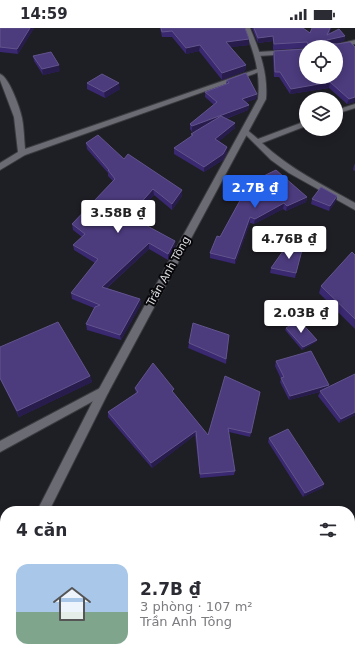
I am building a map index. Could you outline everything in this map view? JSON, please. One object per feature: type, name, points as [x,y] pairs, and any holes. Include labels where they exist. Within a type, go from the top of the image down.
[{"type":"street","name":"Trần Anh Tông","points":[[46,506],[104,390],[246,131],[262,99],[263,87],[258,54],[247,28]]},
{"type":"street","points":[[343,44],[355,42]]},
{"type":"street","points":[[258,54],[299,51]]},
{"type":"street","points":[[0,167],[22,153],[260,70]]},
{"type":"street","points":[[0,76],[5,82],[18,117],[22,153]]},
{"type":"street","points":[[343,110],[355,106]]},
{"type":"street","points":[[257,142],[299,126]]},
{"type":"street","points":[[246,131],[274,158],[292,171],[355,206]]},
{"type":"street","points":[[0,447],[104,390]]},
{"type":"building","points":[[0,28],[30,28],[17,49],[0,47]]},
{"type":"building","points":[[161,28],[245,28],[249,39],[226,42],[246,65],[222,73],[200,45],[186,48],[172,31],[162,32]]},
{"type":"building","points":[[254,28],[303,28],[310,33],[312,28],[330,28],[327,35],[339,29],[345,36],[327,40],[299,40],[299,42],[274,44],[273,36],[258,38]]},
{"type":"building","points":[[350,42],[355,47],[355,97],[349,99],[343,92],[332,84],[343,84],[343,43]]},
{"type":"building","points":[[299,49],[299,84],[319,84],[291,89],[280,72],[275,72],[274,51]]},
{"type":"building","points":[[51,52],[59,65],[42,69],[33,56]]},
{"type":"building","points":[[246,73],[257,94],[242,99],[249,105],[192,126],[190,124],[217,102],[205,92],[229,83],[227,80]]},
{"type":"building","points":[[102,74],[119,83],[104,92],[87,83]]},
{"type":"building","points":[[221,116],[235,123],[215,139],[227,147],[223,154],[204,167],[174,148],[193,135],[191,134]]},
{"type":"building","points":[[98,135],[124,159],[128,154],[182,190],[172,204],[153,189],[129,216],[175,241],[168,254],[149,243],[102,287],[140,299],[120,335],[86,324],[95,307],[100,305],[71,293],[98,259],[73,245],[85,234],[72,224],[115,179],[86,143]]},
{"type":"building","points":[[276,170],[307,197],[287,206],[284,203],[255,219],[250,217],[235,259],[210,253],[217,236],[220,237],[243,195],[237,189]]},
{"type":"building","points":[[321,187],[337,196],[330,206],[312,199]]},
{"type":"building","points":[[288,244],[302,250],[296,273],[271,268]]},
{"type":"building","points":[[352,252],[355,255],[355,319],[321,286]]},
{"type":"building","points":[[299,320],[317,340],[303,347],[286,328]]},
{"type":"building","points":[[58,322],[90,376],[17,411],[0,378],[0,347]]},
{"type":"building","points":[[193,323],[229,335],[226,359],[189,343]]},
{"type":"building","points":[[311,351],[329,385],[290,396],[281,378],[284,377],[276,361]]},
{"type":"building","points":[[153,363],[174,389],[172,391],[208,435],[225,376],[260,392],[251,433],[228,428],[235,471],[200,474],[196,431],[151,463],[108,412],[138,392],[135,388]]},
{"type":"building","points":[[355,374],[355,412],[341,419],[320,391]]},
{"type":"building","points":[[288,429],[324,484],[305,493],[269,438]]}]
